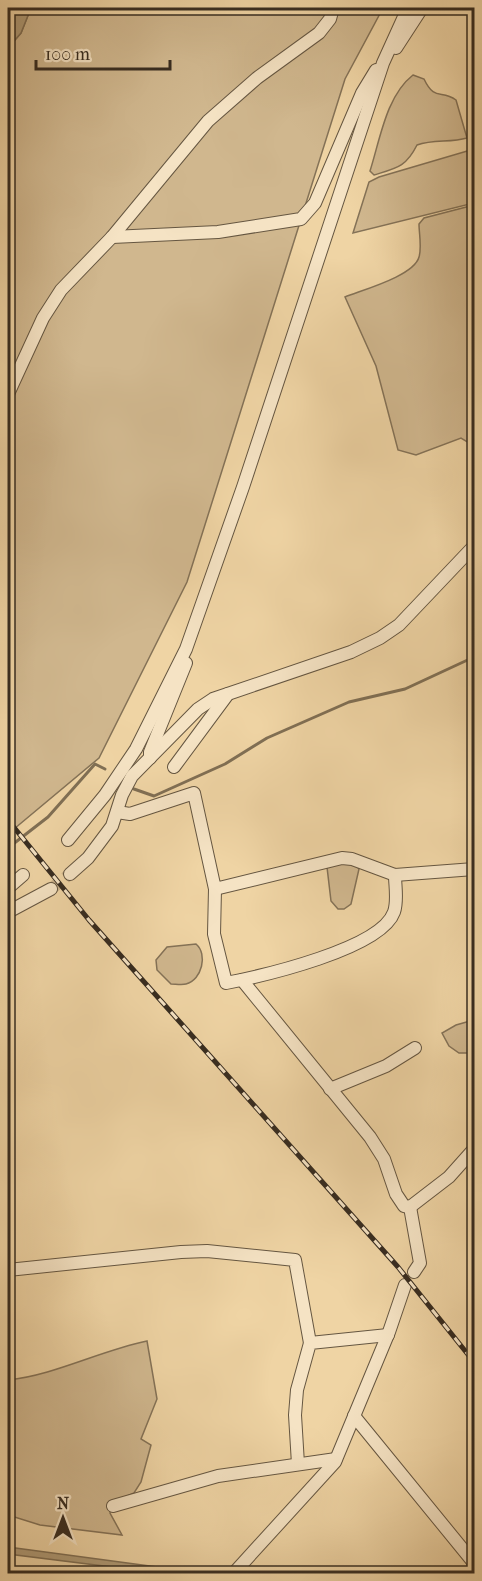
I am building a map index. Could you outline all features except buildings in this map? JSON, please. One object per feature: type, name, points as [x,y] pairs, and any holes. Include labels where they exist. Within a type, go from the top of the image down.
[{"type":"street","points":[[8,394],[43,318],[61,290],[112,237],[208,121],[257,78],[319,33],[330,19],[333,8]]},
{"type":"street","points":[[68,840],[105,795],[136,749],[186,649],[243,487],[383,63],[408,8]]},
{"type":"street","points":[[112,237],[218,232],[301,219],[315,203],[362,93],[401,42],[422,8]]},
{"type":"street","points":[[70,874],[101,842],[132,777],[198,709],[228,694],[351,652],[380,638],[399,625],[474,546]]},
{"type":"street","points":[[150,759],[150,752],[186,668],[186,649]]},
{"type":"street","points":[[174,767],[228,694]]},
{"type":"street","points":[[117,812],[130,814],[194,793],[214,889],[214,934],[226,983],[351,948],[387,922],[394,913],[395,874]]},
{"type":"street","points":[[214,889],[342,858],[352,859],[395,874],[474,869]]},
{"type":"street","points":[[8,888],[23,875]]},
{"type":"street","points":[[8,912],[51,889]]},
{"type":"street","points":[[242,980],[384,1159],[396,1194],[404,1206],[410,1207],[455,1172],[474,1149]]},
{"type":"street","points":[[330,1089],[345,1080],[386,1065],[415,1048]]},
{"type":"street","points":[[410,1207],[420,1263],[414,1272]]},
{"type":"street","points":[[8,1270],[145,1254],[189,1252],[295,1260],[310,1343],[297,1390],[295,1415],[298,1464]]},
{"type":"street","points":[[234,1572],[320,1481],[336,1459],[388,1335],[405,1285]]},
{"type":"street","points":[[310,1343],[388,1335]]},
{"type":"street","points":[[354,1416],[474,1563]]},
{"type":"street","points":[[113,1506],[218,1476],[336,1459]]},
{"type":"shaded area","points":[[8,8],[31,8],[21,33],[8,48]]},
{"type":"shaded area","points":[[31,8],[383,8],[345,79],[187,582],[99,758],[8,834],[8,48],[21,33]]},
{"type":"shaded area","points":[[413,75],[424,79],[435,93],[456,100],[467,138],[417,145],[409,158],[400,166],[374,175],[370,171],[390,106],[396,94]]},
{"type":"shaded area","points":[[474,149],[474,203],[353,233],[369,182]]},
{"type":"shaded area","points":[[474,205],[474,446],[461,438],[416,455],[398,450],[376,366],[345,297],[398,276],[415,264],[420,249],[419,224],[424,218]]},
{"type":"shaded area","points":[[353,861],[359,869],[351,904],[344,909],[338,909],[331,901],[327,867]]},
{"type":"shaded area","points":[[196,944],[200,948],[202,960],[196,977],[192,982],[186,984],[171,984],[157,970],[156,960],[167,947]]},
{"type":"shaded area","points":[[474,1022],[474,1053],[459,1053],[449,1046],[442,1033],[456,1025]]},
{"type":"shaded area","points":[[147,1341],[157,1399],[141,1439],[151,1445],[141,1482],[134,1493],[111,1503],[110,1513],[122,1535],[40,1525],[8,1515],[8,1380],[43,1373]]},
{"type":"shaded area","points":[[8,1547],[202,1573],[160,1573],[8,1554]]},
{"type":"waterway","points":[[134,789],[154,796],[225,764],[267,738],[349,702],[405,689],[474,657]]},
{"type":"waterway","points":[[8,848],[48,817],[95,764],[105,769]]},
{"type":"tunnel","points":[[51,889],[70,874]]},
{"type":"railway","points":[[8,820],[89,920],[398,1267],[474,1362]]}]
